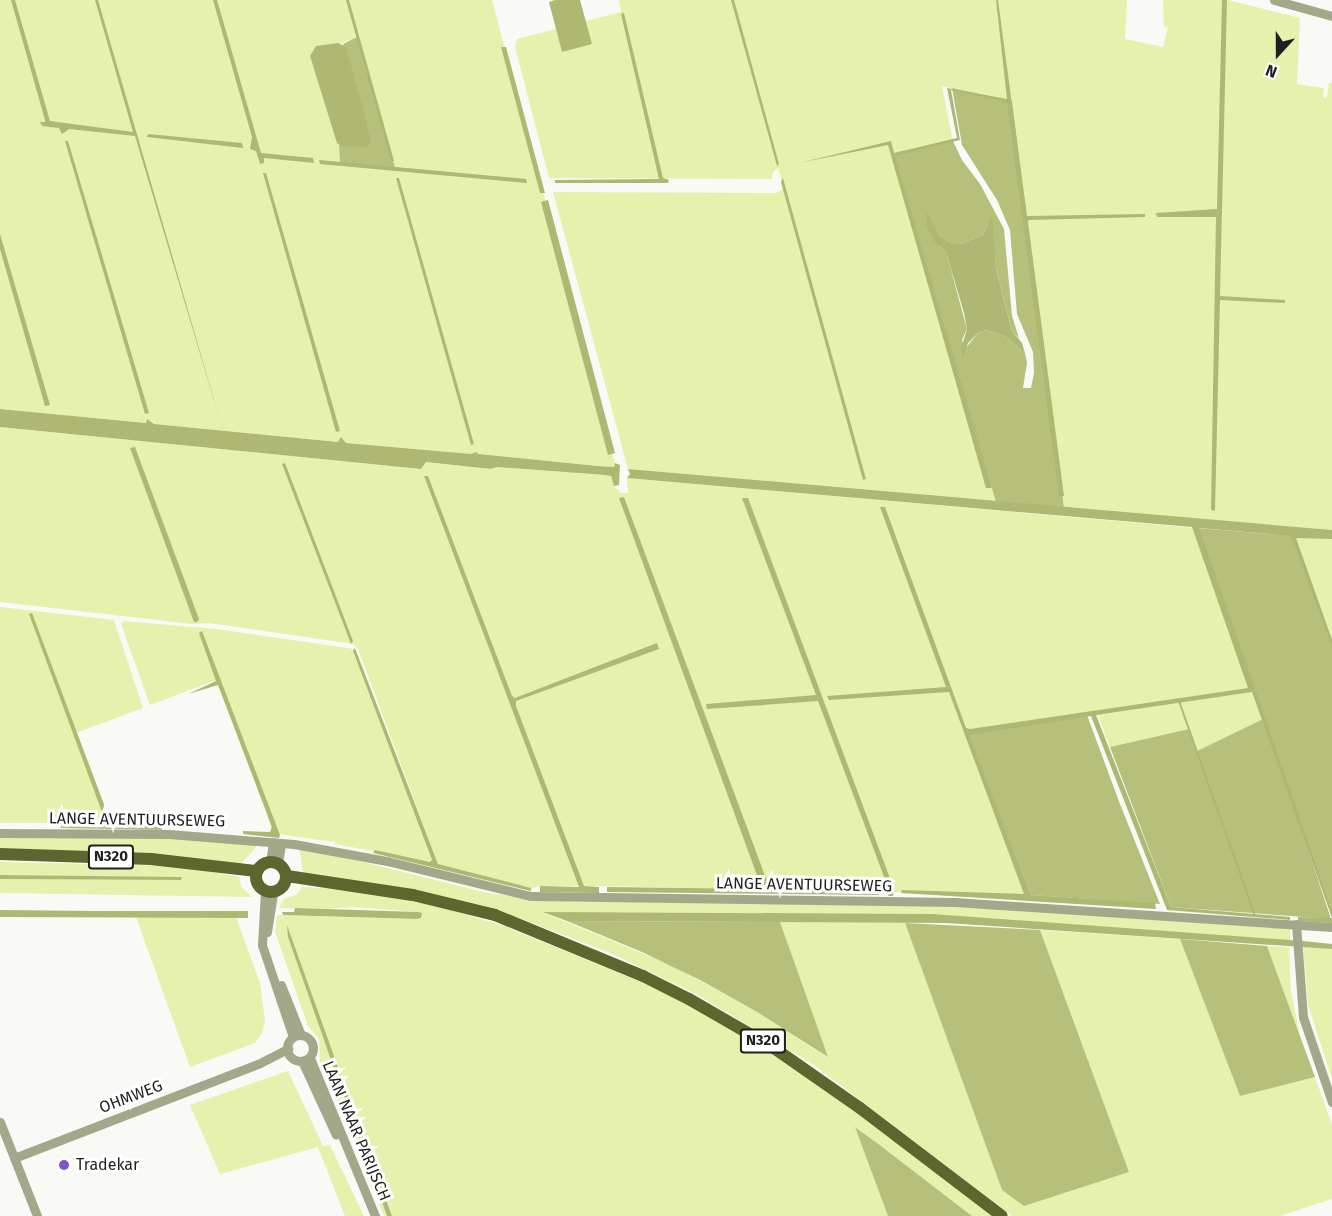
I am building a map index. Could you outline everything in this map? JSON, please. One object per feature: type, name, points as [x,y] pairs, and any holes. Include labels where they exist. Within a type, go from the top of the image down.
[{"type":"main road","name":"N320","points":[[0,854],[151,859],[256,875]]},
{"type":"main road","points":[[274,862],[284,868],[286,879],[281,890],[269,892],[259,886],[256,875],[274,862]]},
{"type":"main road","name":"N320","points":[[286,879],[324,882],[412,895],[495,915],[623,968],[689,999],[774,1048],[860,1108],[1002,1216]]},
{"type":"street","points":[[1274,0],[1332,16]]},
{"type":"street","name":"LANGE AVENTUURSEWEG","points":[[0,833],[169,834],[277,842],[387,861],[531,896],[956,902],[1332,927]]},
{"type":"street","points":[[274,862],[277,842]]},
{"type":"street","points":[[269,892],[262,945],[297,1036],[289,1053],[306,1059],[313,1051],[313,1044],[308,1038],[297,1036]]},
{"type":"street","points":[[1296,924],[1296,949],[1303,1017],[1332,1102]]},
{"type":"street","name":"OHMWEG","points":[[14,1158],[289,1053]]},
{"type":"street","name":"LAAN NAAR PARIJSCH","points":[[306,1059],[369,1216]]},
{"type":"street","name":"LAAN NAAR PARIJSCH","points":[[306,1059],[375,1216]]},
{"type":"street","points":[[0,1122],[37,1216]]},
{"type":"shaded area","points":[[0,0],[492,0],[615,463],[614,467],[346,443],[342,438],[338,442],[153,424],[148,419],[147,423],[0,409]],"holes":[[[357,37],[394,168],[340,163],[339,145],[310,56]]]},
{"type":"shaded area","points":[[11,0],[15,0],[50,121],[133,132],[95,0],[98,0],[221,424],[135,136],[69,129],[62,134],[59,128],[42,126],[40,122],[45,122],[45,120]]},
{"type":"shaded area","points":[[213,0],[217,0],[261,153],[313,158],[314,163],[264,158],[264,163],[260,164],[256,151],[250,149],[252,137]]},
{"type":"shaded area","points":[[346,0],[349,0],[394,161],[391,161]]},
{"type":"shaded area","points":[[580,0],[592,44],[562,52],[549,2]]},
{"type":"shaded area","points":[[619,0],[1127,0],[1125,39],[1163,47],[1168,27],[1164,26],[1163,0],[1228,0],[1300,18],[1297,84],[1324,88],[1323,97],[1327,98],[1329,83],[1332,83],[1332,530],[1064,508],[1012,101],[942,86],[953,141],[953,355],[996,502],[628,469],[553,192],[776,193],[784,188],[778,168],[773,172],[772,179],[549,178],[515,47],[517,39],[621,12]]},
{"type":"shaded area","points":[[731,0],[734,0],[779,164],[777,166]]},
{"type":"shaded area","points":[[996,0],[998,0],[1027,216],[1145,214],[1145,217],[1029,220],[1028,222],[1064,496],[1059,496],[1007,102],[951,90],[960,140],[895,156],[992,488],[986,488],[888,145],[799,163],[891,141],[894,153],[957,138],[947,88],[1007,99]]},
{"type":"shaded area","points":[[1222,0],[1227,0],[1220,296],[1285,300],[1285,303],[1220,300],[1215,511],[1211,510],[1216,217],[1157,217],[1156,213],[1217,209]]},
{"type":"shaded area","points":[[624,13],[663,178],[669,180],[668,183],[555,183],[555,180],[659,179],[621,14]]},
{"type":"shaded area","points":[[357,37],[395,168],[340,163],[339,145],[372,142],[343,44]]},
{"type":"shaded area","points":[[338,43],[346,47],[372,142],[367,147],[341,146],[337,143],[310,56],[316,46]]},
{"type":"shaded area","points":[[501,47],[506,47],[545,193],[540,193]]},
{"type":"shaded area","points":[[952,88],[1012,101],[1064,508],[996,502],[893,155],[953,141],[962,160],[980,184],[1004,229],[1012,316],[1019,338],[1012,331],[996,269],[991,216],[983,235],[960,244],[953,244],[939,236],[925,217],[940,247],[946,252],[967,329],[962,340],[965,349],[978,333],[986,330],[1004,336],[1025,353],[1027,363],[1023,388],[1031,388],[1034,373],[1033,352],[1017,314],[1010,230],[997,200],[962,145]]},
{"type":"shaded area","points":[[148,134],[242,143],[243,148],[147,137]]},
{"type":"shaded area","points":[[65,141],[68,141],[149,413],[145,414]]},
{"type":"shaded area","points":[[319,160],[526,179],[527,183],[320,164]]},
{"type":"shaded area","points":[[263,173],[266,173],[340,431],[336,432]]},
{"type":"shaded area","points":[[396,178],[399,178],[474,444],[471,445]]},
{"type":"shaded area","points":[[783,178],[866,479],[863,480],[781,182]]},
{"type":"shaded area","points":[[548,200],[615,453],[608,455],[541,202]]},
{"type":"shaded area","points":[[927,212],[939,236],[953,244],[960,244],[983,235],[992,213],[996,269],[1012,331],[1022,343],[1025,353],[1004,336],[986,330],[978,333],[968,343],[963,358],[961,349],[967,329],[964,313],[946,252],[934,241],[926,225]]},
{"type":"shaded area","points":[[0,234],[50,405],[45,406],[0,249]]},
{"type":"shaded area","points":[[0,409],[146,423],[147,419],[154,424],[338,442],[341,437],[346,443],[471,454],[476,452],[598,466],[614,467],[615,463],[620,465],[619,485],[614,486],[611,476],[605,475],[497,467],[491,469],[426,462],[421,469],[0,427]]},
{"type":"shaded area","points":[[0,427],[421,469],[425,462],[491,469],[497,467],[605,475],[611,476],[614,486],[621,493],[628,493],[627,478],[1196,528],[1262,719],[1197,751],[1189,729],[1110,747],[1097,713],[967,732],[1031,895],[595,886],[540,886],[531,889],[438,864],[358,649],[353,644],[209,623],[192,624],[0,602]]},
{"type":"shaded area","points":[[135,447],[199,619],[197,622],[194,622],[130,448]]},
{"type":"shaded area","points":[[285,463],[353,641],[351,644],[282,464]]},
{"type":"shaded area","points":[[628,469],[1332,530],[1332,539],[1296,538],[1332,640],[1332,647],[1291,536],[1199,528],[1332,909],[1332,918],[1252,692],[1096,715],[1171,907],[1290,917],[1290,920],[1167,910],[1091,716],[969,735],[1031,895],[1155,903],[1156,909],[901,893],[902,890],[1024,894],[949,692],[829,700],[827,696],[946,687],[880,507],[885,507],[966,728],[1248,688],[1192,527],[627,478],[630,474]]},
{"type":"shaded area","points":[[424,476],[428,476],[512,696],[515,698],[657,643],[659,649],[516,701],[584,886],[599,887],[599,893],[540,892],[540,886],[579,887]]},
{"type":"shaded area","points":[[624,497],[770,889],[879,891],[879,895],[607,892],[607,887],[762,889],[619,498]]},
{"type":"shaded area","points":[[742,498],[748,498],[894,889],[893,896],[888,896],[889,890],[818,701],[707,709],[706,704],[816,695]]},
{"type":"shaded area","points":[[1196,528],[1295,536],[1332,640],[1332,909],[1265,719],[1331,919],[1171,907],[1110,747],[1189,729],[1197,751],[1265,718]]},
{"type":"shaded area","points":[[1295,536],[1332,539],[1332,640],[1296,538]]},
{"type":"shaded area","points":[[0,607],[114,620],[143,708],[76,733],[110,823],[0,823]]},
{"type":"shaded area","points":[[32,613],[111,823],[162,827],[162,830],[61,828],[61,823],[106,823],[29,614]]},
{"type":"shaded area","points":[[123,621],[217,629],[354,649],[432,861],[335,844],[335,842],[283,835],[271,829],[263,799],[219,679],[150,705],[121,624]]},
{"type":"shaded area","points":[[202,631],[280,835],[279,838],[243,834],[243,831],[270,832],[272,827],[218,685],[188,694],[216,681],[199,633]]},
{"type":"shaded area","points":[[355,648],[438,864],[531,888],[531,891],[373,853],[375,850],[430,862],[432,860],[353,651]]},
{"type":"shaded area","points":[[1087,715],[1160,904],[1031,895],[967,732]]},
{"type":"shaded area","points":[[169,836],[256,844],[256,847],[241,864],[0,850],[0,838]]},
{"type":"shaded area","points":[[299,846],[483,892],[543,901],[960,906],[1290,929],[1290,941],[933,914],[545,913],[673,966],[757,1012],[827,1057],[780,922],[905,923],[1002,1190],[1129,1172],[1040,930],[1180,939],[1240,1096],[1315,1077],[1332,1124],[1332,1199],[1280,1216],[1012,1216],[814,1065],[696,994],[610,953],[517,917],[441,897],[303,873]]},
{"type":"shaded area","points":[[0,862],[183,866],[239,877],[241,886],[252,897],[0,893],[0,879],[181,880],[182,878],[0,875]]},
{"type":"shaded area","points":[[0,875],[182,877],[181,880],[0,879]]},
{"type":"shaded area","points":[[302,887],[362,890],[430,904],[504,926],[658,989],[741,1033],[824,1087],[994,1216],[972,1216],[856,1127],[888,1216],[392,1216],[288,928],[288,937],[387,1216],[384,1216],[320,1062],[319,1039],[308,1026],[275,932],[277,915],[417,919],[421,918],[421,914],[352,907],[279,908],[284,899],[296,895]]},
{"type":"shaded area","points":[[295,908],[422,913],[421,918],[417,919],[283,915],[282,912],[294,912]]},
{"type":"shaded area","points":[[0,910],[248,911],[248,918],[0,917]]},
{"type":"shaded area","points":[[543,912],[933,914],[1303,941],[1332,944],[1332,949],[946,923],[567,921]]},
{"type":"shaded area","points":[[136,917],[236,917],[260,983],[265,1021],[262,1033],[255,1043],[190,1067]]},
{"type":"shaded area","points":[[1298,917],[1332,918],[1332,923],[1298,921]]},
{"type":"shaded area","points":[[567,921],[780,922],[828,1057],[757,1012],[700,980],[642,952]]},
{"type":"shaded area","points":[[905,923],[1040,930],[1129,1172],[1024,1206],[1002,1190]]},
{"type":"shaded area","points":[[287,925],[392,1216],[387,1216],[288,937]]},
{"type":"shaded area","points":[[1180,939],[1267,946],[1315,1077],[1240,1096]]},
{"type":"shaded area","points":[[1267,946],[1289,947],[1291,991],[1300,1036]]},
{"type":"shaded area","points":[[1303,946],[1332,949],[1332,1079],[1308,1005]]},
{"type":"shaded area","points":[[288,1071],[323,1146],[330,1145],[364,1216],[345,1216],[318,1147],[220,1174],[190,1105]]},
{"type":"shaded area","points":[[855,1127],[877,1143],[972,1216],[888,1216]]},
{"type":"waterway","points":[[1179,701],[1254,913]]},
{"type":"place","name":"Tradekar","points":[[64,1165]]}]
